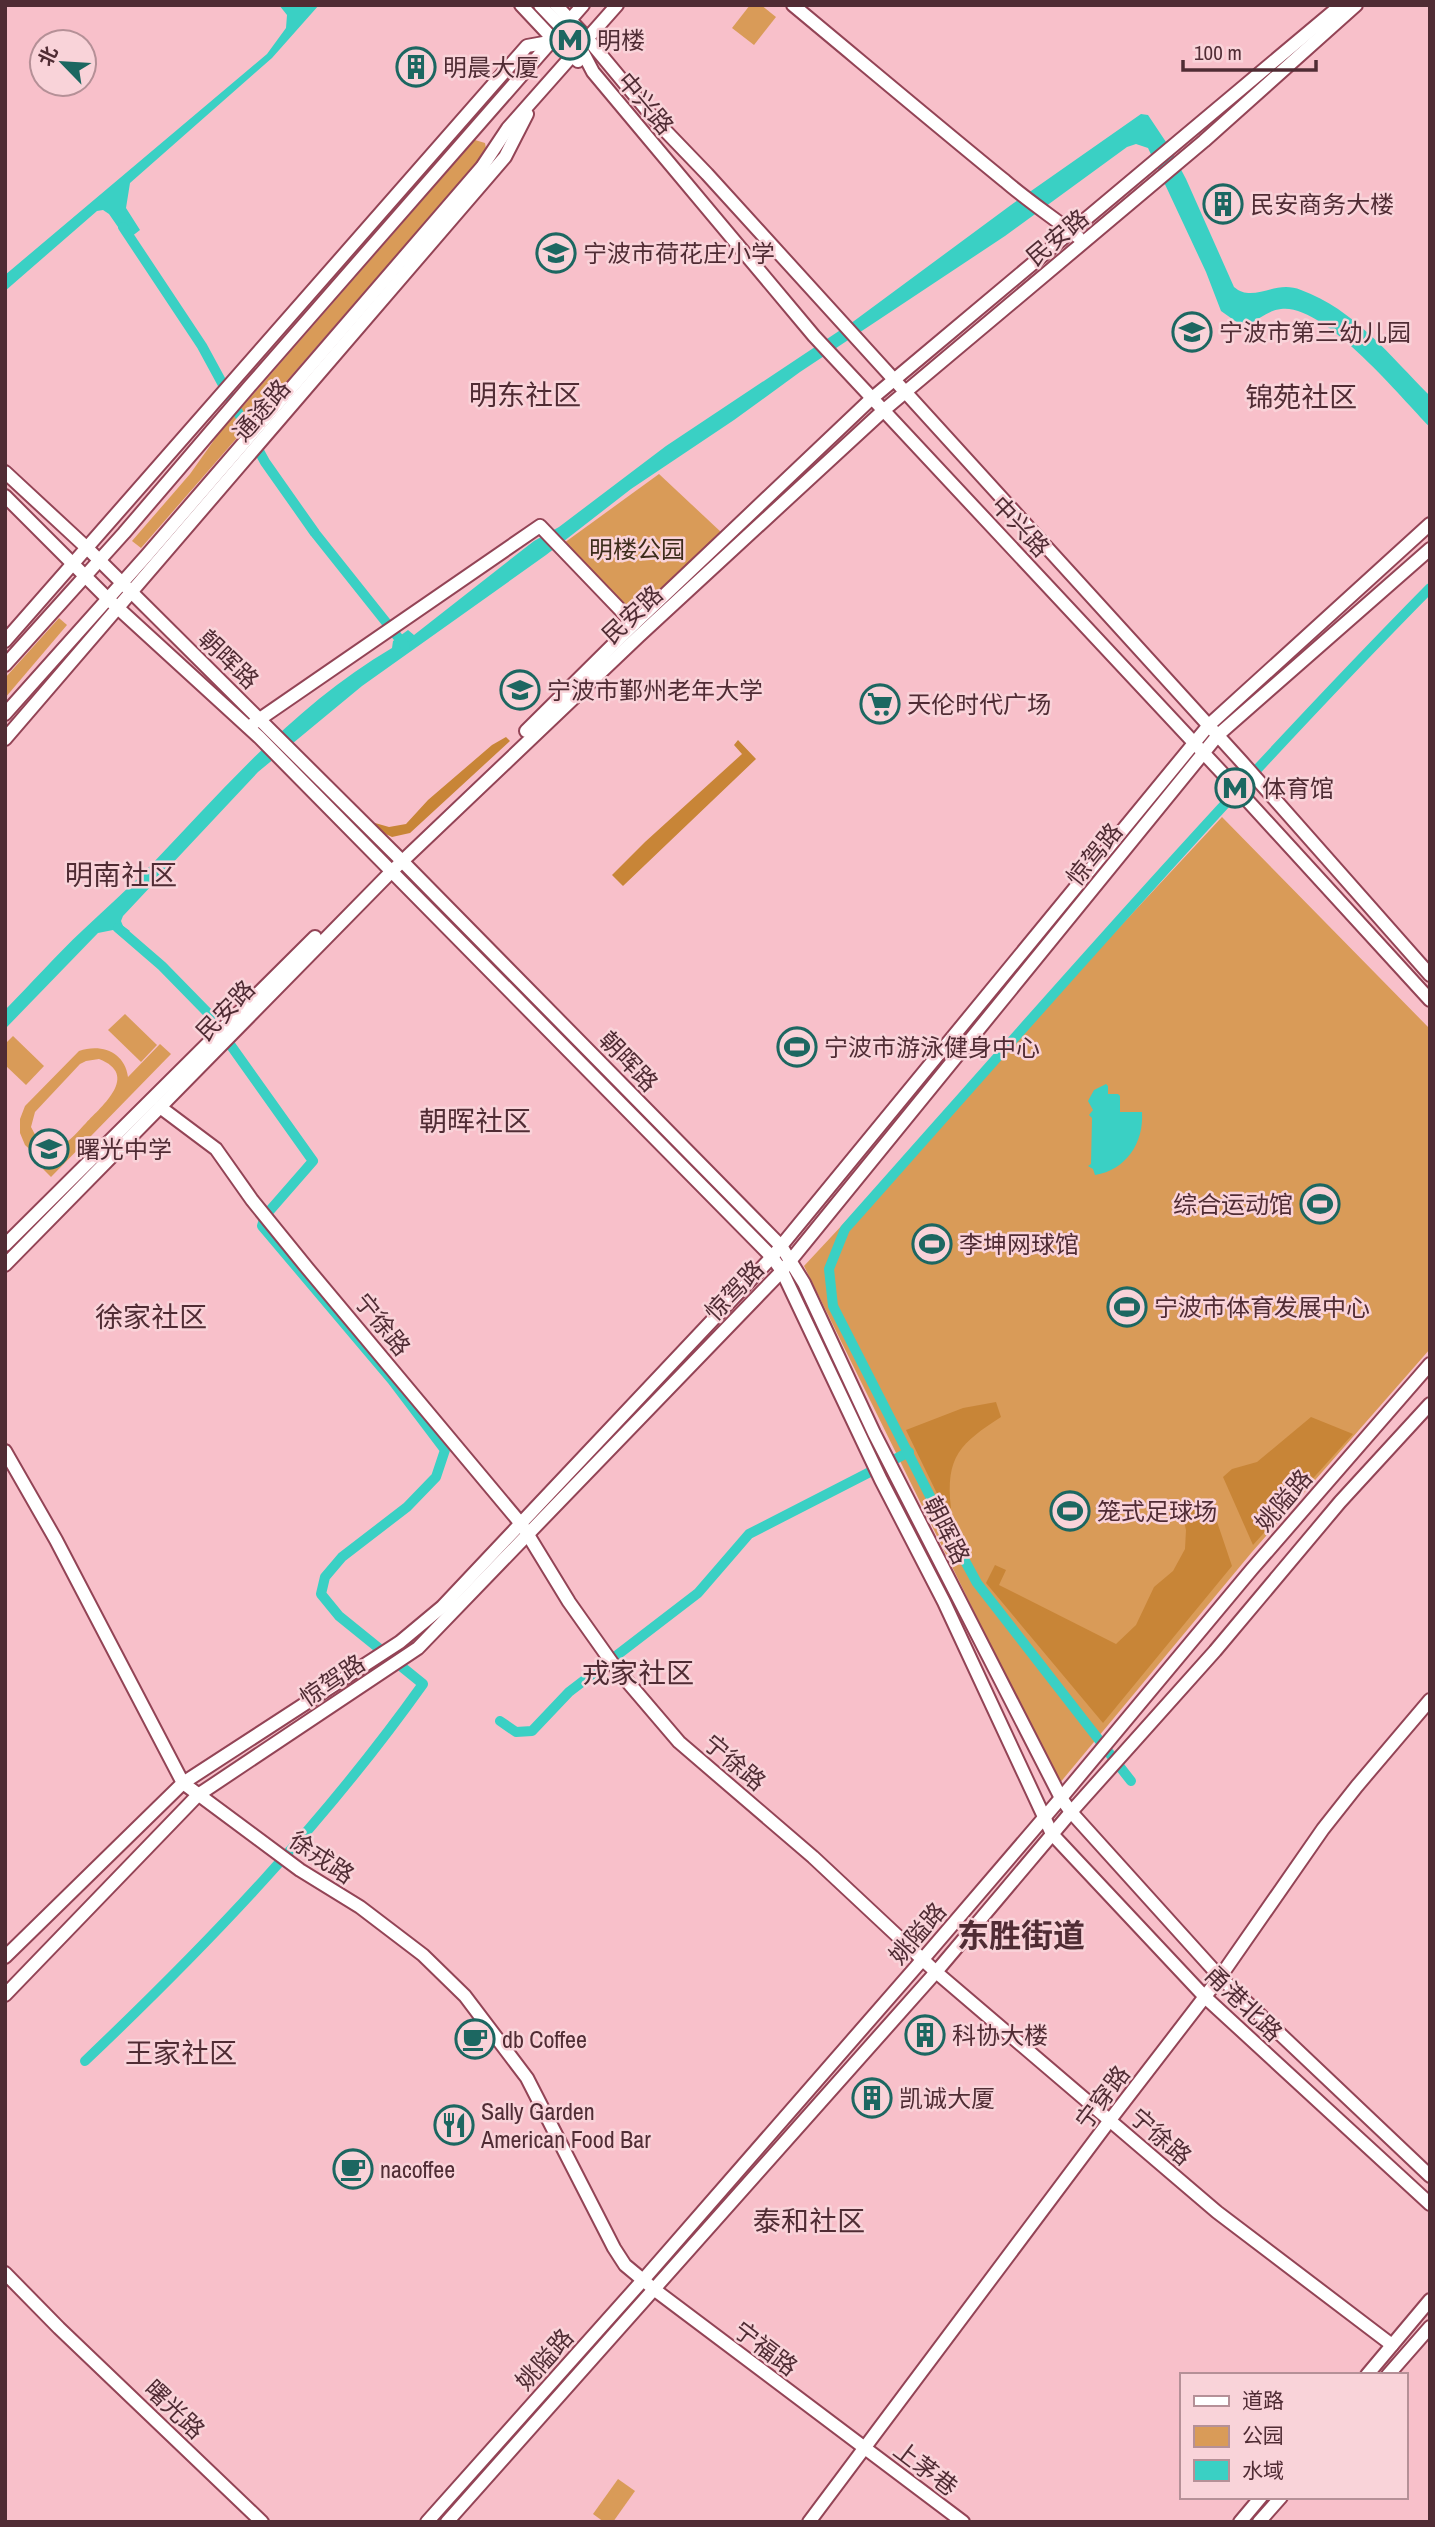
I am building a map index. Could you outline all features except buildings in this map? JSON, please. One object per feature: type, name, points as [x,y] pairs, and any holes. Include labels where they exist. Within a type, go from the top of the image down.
[{"type":"main road","name":"中兴路","points":[[521,5],[551,40],[583,44],[606,60],[656,121],[707,173],[1213,730],[1430,975]]},
{"type":"main road","name":"中兴路","points":[[540,5],[568,21]]},
{"type":"main road","name":"中兴路","points":[[556,5],[583,44],[593,72],[814,336],[1199,747],[1430,1000]]},
{"type":"main road","name":"中兴路","points":[[564,5],[568,21]]},
{"type":"main road","name":"通途路","points":[[5,665],[583,5]]},
{"type":"main road","name":"通途路","points":[[5,739],[132,593],[238,459],[272,408],[482,167],[508,128],[617,5]]},
{"type":"main road","points":[[793,5],[1021,194],[1084,242]]},
{"type":"main road","name":"民安路","points":[[400,858],[634,624],[872,398],[1341,5]]},
{"type":"main road","name":"民安路","points":[[5,1245],[210,1049],[389,868],[884,410],[1156,182],[1356,5]]},
{"type":"main road","name":"通途路","points":[[5,641],[527,46],[551,40]]},
{"type":"main road","name":"通途路","points":[[5,714],[121,582],[238,459],[270,432],[505,157],[534,99]]},
{"type":"main road","name":"朝晖路","points":[[5,472],[87,548],[400,858],[777,1251],[871,1461],[944,1602],[1043,1818]]},
{"type":"main road","name":"朝晖路","points":[[5,496],[84,577],[259,737],[777,1251]]},
{"type":"main road","name":"惊驾路","points":[[5,1995],[198,1795],[413,1652],[777,1251],[1213,730],[1430,524]]},
{"type":"main road","points":[[248,727],[263,722],[375,640],[541,528],[634,624]]},
{"type":"main road","name":"惊驾路","points":[[1213,730],[1430,549]]},
{"type":"main road","name":"惊驾路","points":[[5,1957],[183,1783],[400,1642],[442,1607],[525,1529],[786,1267],[1199,747]]},
{"type":"main road","name":"民安路","points":[[5,1265],[160,1107],[210,1049]]},
{"type":"main road","name":"宁徐路","points":[[160,1107],[216,1149],[252,1200],[525,1529],[569,1601],[615,1667],[679,1742],[813,1857],[936,1972],[1217,2212],[1392,2345]]},
{"type":"main road","name":"朝晖路","points":[[786,1267],[804,1283],[884,1453],[1061,1798]]},
{"type":"main road","name":"姚隘路","points":[[427,2522],[643,2280],[923,1959],[1252,1569],[1430,1364]]},
{"type":"main road","name":"姚隘路","points":[[447,2522],[936,1972],[1071,1812],[1215,1651],[1340,1502],[1430,1404]]},
{"type":"main road","name":"徐戎路","points":[[5,1451],[56,1540],[183,1783],[300,1870],[360,1907],[423,1955],[465,1996],[527,2078],[614,2248],[625,2265],[643,2280]]},
{"type":"main road","name":"宁穿路","points":[[809,2522],[1220,1977],[1324,1829],[1430,1700]]},
{"type":"main road","name":"甬港北路","points":[[1061,1798],[1220,1977],[1430,2175]]},
{"type":"main road","name":"甬港北路","points":[[1043,1818],[1052,1834],[1205,1997],[1430,2204]]},
{"type":"main road","name":"曙光路","points":[[5,2273],[262,2522]]},
{"type":"main road","name":"宁福路","points":[[643,2280],[865,2449]]},
{"type":"main road","points":[[1369,2373],[1430,2300]]},
{"type":"main road","points":[[1390,2373],[1430,2327]]},
{"type":"main road","name":"上茅巷","points":[[865,2449],[963,2522]]},
{"type":"main road","points":[[1240,2522],[1259,2499]]},
{"type":"main road","points":[[1259,2522],[1279,2499]]},
{"type":"green space","points":[[750,5],[761,5],[776,17],[754,45],[732,28]]},
{"type":"green space","points":[[475,140],[485,143],[486,149],[481,158],[141,548],[132,541],[190,474],[217,436]]},
{"type":"green space","name":"明楼公园","points":[[659,474],[722,533],[634,616],[564,543]]},
{"type":"green space","points":[[59,618],[67,625],[5,698],[5,678]]},
{"type":"green space","name":"宁波市体育发展中心","points":[[1222,817],[1430,1029],[1430,1349],[1252,1552],[1059,1784],[804,1266]]},
{"type":"green space","points":[[125,1014],[157,1045],[141,1062],[108,1030]]},
{"type":"green space","points":[[13,1036],[44,1066],[26,1085],[5,1065],[5,1044]]},
{"type":"green space","points":[[160,1044],[171,1054],[51,1177],[43,1169],[50,1160],[36,1155],[25,1145],[20,1133],[20,1119],[25,1106],[79,1051],[96,1048],[111,1052],[122,1061],[128,1077]],"holes":[[[99,1059],[117,1073],[117,1082],[114,1091],[101,1108],[64,1143],[52,1146],[39,1142],[31,1127],[35,1112],[80,1064]]]},
{"type":"green space","points":[[618,2479],[635,2491],[613,2522],[604,2522],[593,2514]]},
{"type":"shaded area","points":[[506,737],[510,741],[410,833],[392,837],[373,828],[375,823],[389,827],[406,824],[428,800],[492,745]]},
{"type":"shaded area","points":[[738,740],[756,759],[623,886],[612,875],[742,754],[734,745]]},
{"type":"shaded area","points":[[996,1402],[1001,1417],[975,1435],[954,1463],[950,1490],[951,1508],[946,1512],[906,1430],[963,1408]]},
{"type":"shaded area","points":[[1311,1417],[1353,1434],[1253,1545],[1223,1477],[1232,1469],[1257,1462]]},
{"type":"shaded area","points":[[1209,1498],[1232,1566],[1103,1723],[986,1583],[995,1565],[1006,1570],[999,1585],[1116,1644],[1136,1625],[1154,1587],[1173,1571],[1185,1549],[1186,1530],[1183,1517],[1187,1507]]},
{"type":"water","points":[[279,5],[319,5],[272,58],[130,183],[126,208],[140,230],[127,240],[109,214],[103,210],[97,211],[5,291],[5,275],[267,54],[286,28],[287,15]]},
{"type":"water","points":[[1141,114],[1148,115],[1168,145],[1234,287],[1242,292],[1257,293],[1291,287],[1320,298],[1338,309],[1386,350],[1430,396],[1430,427],[1360,354],[1318,321],[1299,311],[1281,309],[1248,325],[1238,323],[1221,311],[1206,272],[1148,148],[1136,144],[1127,147],[1005,236],[800,372],[631,489],[546,555],[362,686],[258,772],[123,916],[123,926],[130,931],[123,938],[113,930],[98,933],[5,1029],[5,1010],[53,959],[144,873],[264,747],[325,694],[392,648],[393,641],[408,630],[414,635],[534,541],[559,527],[666,446],[854,321],[1011,205]]},
{"type":"water","points":[[1106,1084],[1108,1094],[1120,1096],[1120,1112],[1142,1112],[1142,1123],[1136,1144],[1124,1161],[1095,1175],[1093,1169],[1088,1166],[1091,1164],[1092,1118],[1089,1115],[1093,1110],[1088,1101],[1094,1090]]},
{"type":"waterway","points":[[123,227],[202,346],[265,462],[315,533],[405,646]]},
{"type":"waterway","points":[[1131,1781],[977,1583],[833,1306],[829,1269],[845,1229],[1206,824],[1430,588]]},
{"type":"waterway","points":[[85,2061],[176,1972],[263,1881],[346,1785],[423,1684],[339,1616],[321,1594],[325,1577],[342,1557],[407,1507],[436,1477],[445,1450],[392,1380],[262,1226],[265,1216],[313,1161],[207,1012],[162,966],[118,928]]},
{"type":"waterway","points":[[500,1721],[516,1732],[532,1731],[569,1692],[698,1593],[749,1534],[909,1452]]},
{"type":"place","name":"明楼","points":[[570,40]]},
{"type":"place","name":"明晨大厦","points":[[416,67]]},
{"type":"place","name":"民安商务大楼","points":[[1223,204]]},
{"type":"place","name":"宁波市荷花庄小学","points":[[556,253]]},
{"type":"place","name":"宁波市第三幼儿园","points":[[1192,332]]},
{"type":"place","name":"宁波市鄞州老年大学","points":[[520,690]]},
{"type":"place","name":"天伦时代广场","points":[[880,704]]},
{"type":"place","name":"体育馆","points":[[1235,788]]},
{"type":"place","name":"宁波市游泳健身中心","points":[[797,1047]]},
{"type":"place","name":"曙光中学","points":[[49,1149]]},
{"type":"place","name":"综合运动馆","points":[[1320,1204]]},
{"type":"place","name":"李坤网球馆","points":[[932,1244]]},
{"type":"place","name":"宁波市体育发展中心","points":[[1127,1307]]},
{"type":"place","name":"笼式足球场","points":[[1070,1511]]},
{"type":"place","name":"科协大楼","points":[[925,2035]]},
{"type":"place","name":"db Coffee","points":[[475,2039]]},
{"type":"place","name":"凯诚大厦","points":[[872,2098]]},
{"type":"place","name":"Sally Garden American Food Bar","points":[[454,2125]]},
{"type":"place","name":"nacoffee","points":[[353,2169]]},
{"type":"district","name":"明东社区","points":[[525,395]]},
{"type":"district","name":"锦苑社区","points":[[1301,397]]},
{"type":"district","name":"明南社区","points":[[121,875]]},
{"type":"district","name":"朝晖社区","points":[[475,1121]]},
{"type":"district","name":"徐家社区","points":[[151,1317]]},
{"type":"district","name":"戎家社区","points":[[638,1673]]},
{"type":"district","name":"东胜街道","points":[[1021,1935]]},
{"type":"district","name":"王家社区","points":[[181,2053]]},
{"type":"district","name":"泰和社区","points":[[809,2221]]}]
